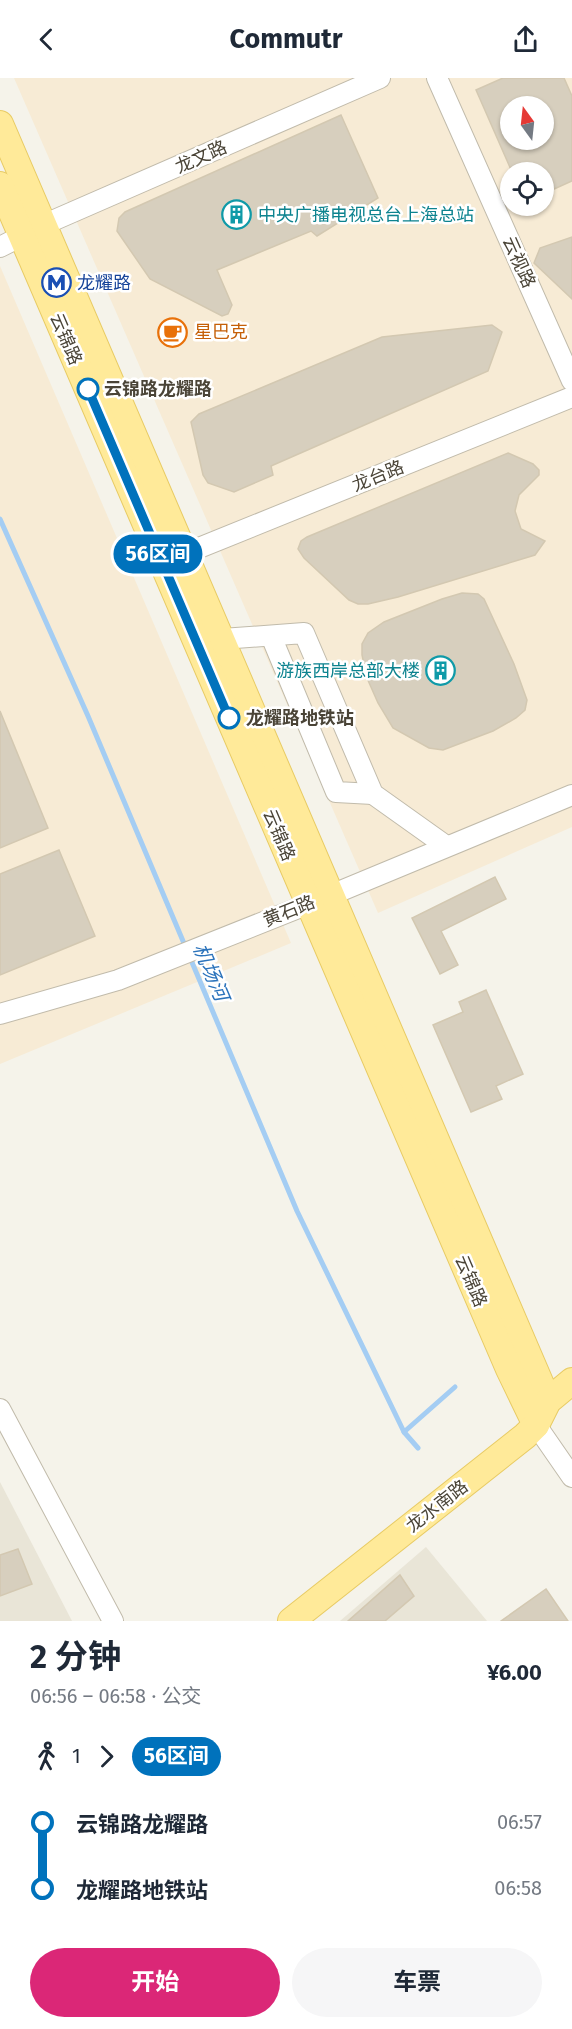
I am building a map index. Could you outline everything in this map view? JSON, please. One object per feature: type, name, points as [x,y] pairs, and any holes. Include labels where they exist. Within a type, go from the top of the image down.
[{"type":"main road","name":"云锦路","points":[[0,124],[22,236],[184,554],[222,639],[320,899],[509,1370],[536,1425]]},
{"type":"main road","name":"云锦路","points":[[0,185],[548,1401]]},
{"type":"main road","name":"龙水南路","points":[[291,1621],[525,1436],[536,1425],[548,1401],[572,1381]]},
{"type":"street","name":"龙文路","points":[[22,236],[380,78]]},
{"type":"street","name":"云视路","points":[[437,78],[572,381]]},
{"type":"street","name":"龙台路","points":[[184,554],[572,397]]},
{"type":"street","points":[[222,639],[304,633],[373,794],[446,846]]},
{"type":"street","points":[[271,636],[336,792],[373,794]]},
{"type":"street","name":"黄石路","points":[[0,1014],[118,980],[572,795]]},
{"type":"street","points":[[0,1409],[113,1621]]},
{"type":"street","name":"云锦路","points":[[536,1425],[572,1477]]},
{"type":"shaded area","points":[[14,78],[572,78],[572,827],[378,913]]},
{"type":"shaded area","points":[[0,266],[291,943],[0,1064]]},
{"type":"shaded area","points":[[0,1482],[72,1621],[0,1621]]},
{"type":"shaded area","points":[[426,1547],[487,1621],[340,1621]]},
{"type":"building","points":[[503,78],[564,78],[572,96],[572,181],[554,189],[554,162],[508,162],[502,150],[554,150],[554,96],[500,96],[500,145],[476,90]]},
{"type":"building","name":"中央广播电视总台上海总站","points":[[341,115],[378,198],[317,236],[311,231],[217,270],[232,305],[228,314],[222,316],[150,279],[117,231],[119,218],[125,212]]},
{"type":"building","points":[[572,237],[572,299],[534,263],[540,248]]},
{"type":"building","points":[[492,325],[502,332],[488,371],[271,466],[273,475],[234,492],[208,483],[203,475],[191,422],[199,414],[382,337]]},
{"type":"building","points":[[508,453],[533,464],[539,470],[539,475],[519,495],[515,511],[521,529],[545,541],[535,555],[398,597],[358,604],[349,600],[304,558],[298,549],[301,541],[307,537]]},
{"type":"building","name":"游族西岸总部大楼","points":[[462,593],[478,594],[484,599],[514,664],[527,700],[525,710],[493,731],[443,750],[429,748],[393,728],[367,678],[362,644],[368,633],[384,622]]},
{"type":"building","points":[[0,711],[48,828],[0,848]]},
{"type":"building","points":[[59,850],[95,936],[0,975],[0,874]]},
{"type":"building","points":[[495,877],[506,899],[441,931],[458,965],[440,974],[412,918]]},
{"type":"building","points":[[486,990],[523,1074],[496,1086],[502,1099],[471,1112],[433,1025],[463,1012],[459,1002]]},
{"type":"building","points":[[18,1549],[32,1584],[0,1596],[0,1555]]},
{"type":"building","points":[[400,1575],[414,1596],[385,1621],[348,1621]]},
{"type":"building","points":[[546,1589],[568,1621],[501,1621]]},
{"type":"waterway","name":"机场河","points":[[0,519],[88,716],[297,1211],[404,1432],[418,1448]]},
{"type":"waterway","name":"机场河","points":[[404,1432],[455,1387]]},
{"type":"bus line","name":"56区间","points":[[88,389],[229,718]]},
{"type":"place","name":"中央广播电视总台上海总站","points":[[237,215]]},
{"type":"place","name":"龙耀路","points":[[56,283]]},
{"type":"place","name":"星巴克","points":[[173,332]]},
{"type":"place","name":"云锦路龙耀路","points":[[88,389]]},
{"type":"place","name":"游族西岸总部大楼","points":[[441,671]]},
{"type":"place","name":"龙耀路地铁站","points":[[229,718]]}]
